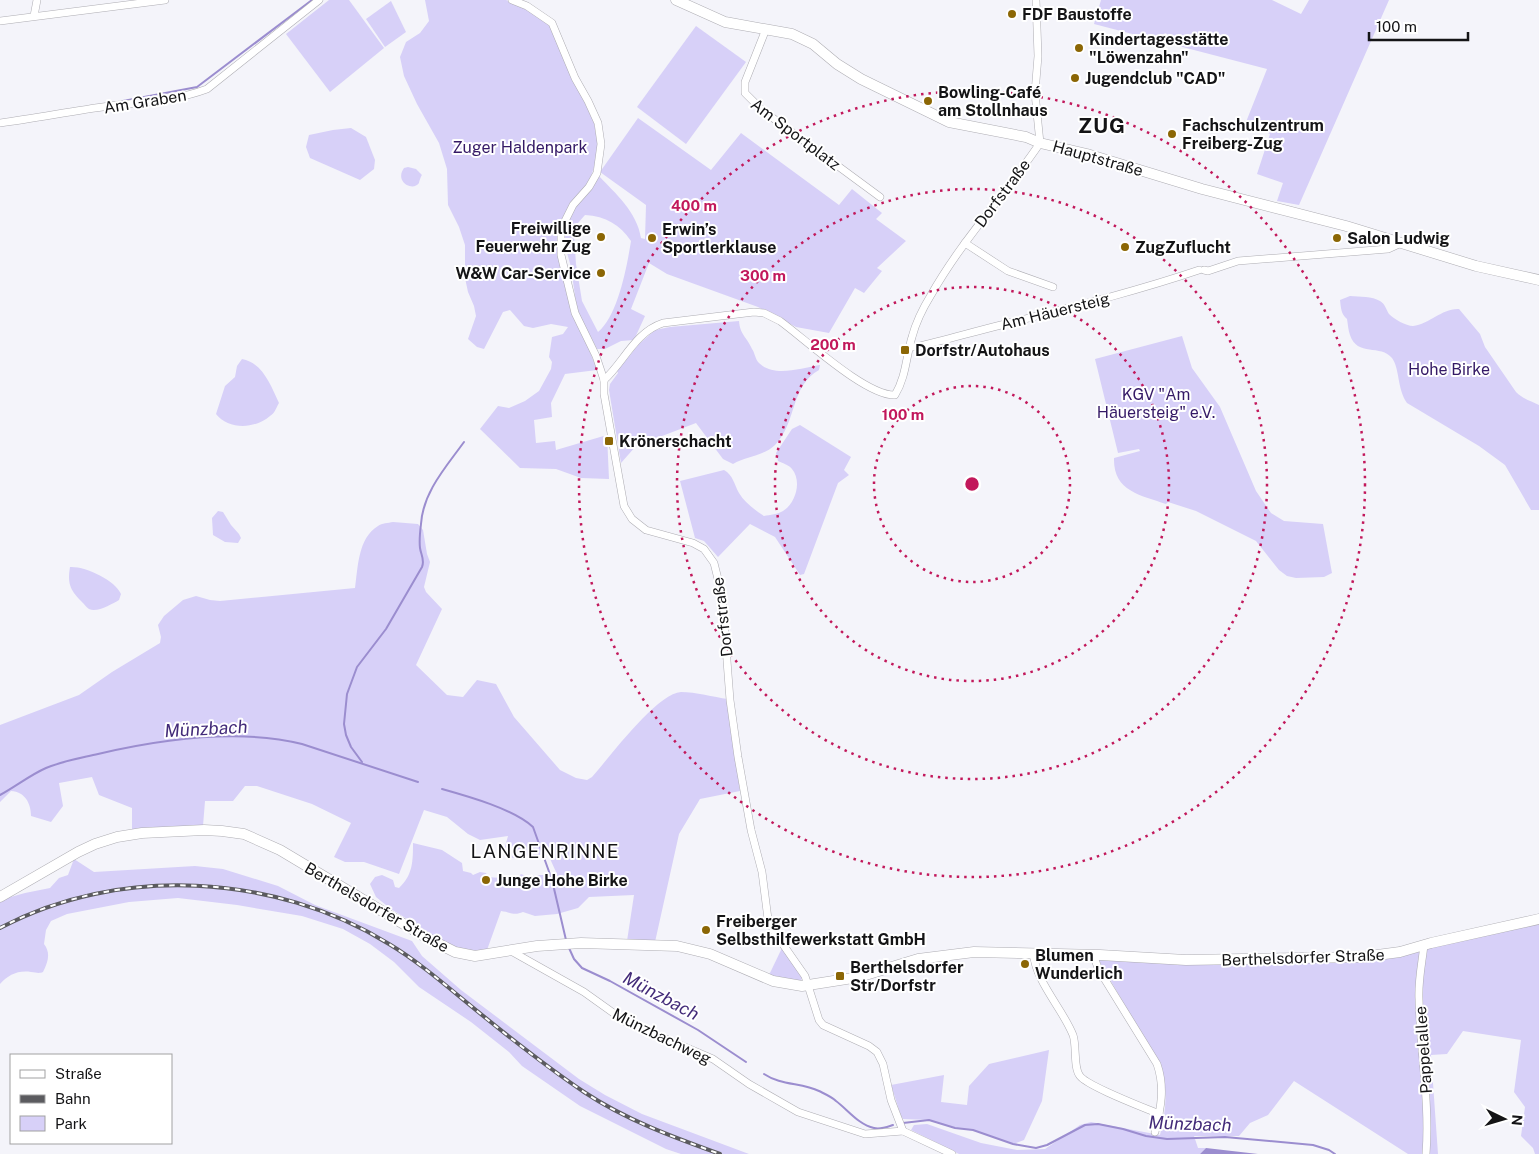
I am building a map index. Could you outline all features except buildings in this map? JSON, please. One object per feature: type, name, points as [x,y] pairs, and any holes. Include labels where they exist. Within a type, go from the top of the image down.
[{"type":"street","points":[[34,16],[37,0]]},
{"type":"street","points":[[0,21],[165,0]]},
{"type":"street","name":"Am Graben","points":[[0,123],[110,106],[147,103],[190,95],[207,89],[320,0]]},
{"type":"street","points":[[512,0],[527,6],[552,23],[575,78],[598,123],[601,144],[597,173],[589,187],[573,205],[561,229],[561,255],[575,313],[596,356],[604,380]]},
{"type":"street","name":"Hauptstraße","points":[[676,0],[725,22],[792,34],[813,44],[837,64],[861,78],[949,122],[1009,132],[1040,143],[1087,154],[1202,189],[1342,225],[1476,266],[1539,280]]},
{"type":"street","points":[[1036,0],[1038,56],[1035,93],[1040,143]]},
{"type":"street","name":"Am Sportplatz","points":[[766,29],[745,82],[745,94],[762,110],[880,197]]},
{"type":"street","name":"Dorfstraße","points":[[901,1129],[883,1064],[877,1052],[869,1046],[823,1025],[816,1014],[806,976],[775,933],[768,919],[762,872],[751,830],[738,757],[730,700],[722,595],[718,573],[714,562],[704,550],[693,543],[646,530],[626,512],[604,394],[604,380],[615,370],[636,341],[653,326],[746,312],[764,314],[780,321],[865,385],[884,394],[895,395],[906,370],[909,347],[918,319],[931,295],[965,243],[1040,143]]},
{"type":"street","name":"Dorfstraße","points":[[965,243],[1008,271],[1053,287]]},
{"type":"street","name":"Am Häuersteig","points":[[909,347],[916,348],[999,325],[1073,308],[1238,261],[1388,249],[1401,243]]},
{"type":"street","name":"Berthelsdorfer Straße","points":[[0,897],[78,852],[117,837],[142,833],[222,831],[244,834],[280,850],[447,949],[465,955],[476,956],[537,946],[581,943],[677,946],[710,954],[773,981],[794,986],[809,986],[859,977],[925,958],[974,952],[1186,960],[1362,957],[1400,952],[1539,920]]},
{"type":"street","name":"Pappelallee","points":[[1424,945],[1419,999],[1428,1126],[1426,1154]]},
{"type":"street","name":"Münzbachweg","points":[[511,950],[584,992],[626,1022],[713,1059],[749,1084],[798,1112],[865,1134],[901,1129]]},
{"type":"street","points":[[1033,953],[1037,972],[1074,1037],[1077,1071],[1081,1077],[1094,1085],[1159,1114]]},
{"type":"street","points":[[1093,955],[1099,970],[1157,1064],[1161,1075],[1163,1088],[1155,1132]]},
{"type":"street","points":[[901,1129],[952,1154]]},
{"type":"green space","points":[[329,0],[349,0],[384,48],[330,92],[286,34]]},
{"type":"green space","name":"Zuger Haldenpark","points":[[425,0],[506,0],[526,7],[550,25],[594,123],[598,145],[595,164],[588,186],[560,229],[559,256],[580,326],[597,370],[565,374],[551,403],[552,417],[534,420],[536,443],[555,441],[556,450],[607,435],[609,479],[581,478],[556,469],[520,468],[480,429],[498,406],[509,408],[525,401],[539,391],[551,369],[552,362],[549,357],[552,337],[563,334],[568,327],[551,324],[533,328],[524,326],[510,310],[503,312],[484,349],[477,347],[468,339],[476,316],[465,278],[465,245],[459,227],[448,205],[447,169],[439,143],[404,76],[400,57],[406,42],[420,33],[429,21]]},
{"type":"green space","points":[[1101,0],[1272,0],[1301,14],[1309,0],[1389,0],[1299,205],[1277,201],[1283,183],[1257,174],[1270,134],[1246,122],[1267,69],[1094,24]]},
{"type":"green space","points":[[391,1],[406,32],[385,47],[366,19]]},
{"type":"green space","points":[[696,26],[746,62],[686,144],[637,107]]},
{"type":"green space","points":[[638,118],[711,170],[741,133],[839,205],[852,189],[882,213],[876,219],[906,241],[877,268],[882,271],[864,293],[855,288],[829,333],[796,327],[758,307],[667,274],[649,263],[631,309],[645,316],[634,340],[621,341],[605,349],[597,349],[577,311],[571,267],[564,242],[566,229],[575,206],[599,176],[625,204],[635,220],[641,238],[645,239],[646,205],[600,172]],"holes":[[[585,215],[612,222],[631,241],[624,277],[616,303],[605,325],[598,332],[582,301],[576,264],[574,234],[578,223]]]},
{"type":"green space","points":[[351,128],[366,137],[375,160],[374,169],[360,180],[310,158],[306,147],[309,135]]},
{"type":"green space","points":[[404,168],[416,169],[422,175],[416,186],[409,186],[401,178]]},
{"type":"green space","name":"Hohe Birke","points":[[1350,296],[1377,299],[1391,316],[1410,326],[1419,325],[1441,313],[1459,309],[1480,334],[1485,347],[1516,392],[1539,405],[1539,510],[1531,510],[1505,465],[1479,446],[1407,403],[1392,358],[1382,352],[1358,346],[1353,342],[1340,300]]},
{"type":"green space","points":[[739,321],[742,333],[757,360],[765,368],[788,371],[820,365],[819,370],[803,385],[787,426],[775,445],[771,449],[733,464],[723,459],[696,423],[636,446],[621,463],[609,390],[610,384],[618,373],[617,371],[639,344],[655,330]]},
{"type":"green space","name":"KGV \"Am Häuersteig\" e.V.","points":[[1182,336],[1192,368],[1220,407],[1256,491],[1271,513],[1284,521],[1323,524],[1332,573],[1324,577],[1296,578],[1287,576],[1279,570],[1256,541],[1196,511],[1168,502],[1166,504],[1138,494],[1123,485],[1118,478],[1114,458],[1140,451],[1139,449],[1118,453],[1095,359]]},
{"type":"green space","points":[[242,359],[256,365],[261,370],[279,403],[273,413],[264,420],[242,426],[228,423],[216,414],[225,386],[235,377],[237,366]]},
{"type":"green space","points":[[800,425],[851,457],[844,470],[849,475],[838,483],[804,574],[800,575],[775,537],[750,524],[718,557],[704,541],[695,538],[680,481],[724,470],[731,477],[741,497],[757,511],[764,516],[781,512],[788,507],[794,497],[797,480],[791,468],[778,461],[776,453],[792,429]]},
{"type":"green space","points":[[218,511],[223,512],[239,534],[241,538],[238,543],[225,542],[213,535],[212,518]]},
{"type":"green space","points":[[393,522],[418,524],[423,530],[430,562],[424,587],[426,592],[442,609],[416,665],[447,695],[463,697],[477,680],[496,684],[514,717],[560,770],[576,778],[587,780],[592,777],[647,714],[671,695],[687,692],[728,699],[740,791],[700,799],[679,834],[655,942],[627,941],[634,895],[589,897],[578,908],[557,914],[535,916],[523,912],[514,914],[501,911],[487,950],[473,952],[452,947],[391,909],[376,897],[370,884],[375,877],[382,875],[393,880],[395,887],[399,888],[410,873],[413,843],[442,850],[462,863],[463,871],[473,875],[480,872],[486,873],[488,877],[508,878],[520,882],[519,876],[521,874],[531,878],[534,875],[555,875],[556,872],[547,852],[537,856],[521,855],[519,859],[508,857],[504,850],[508,836],[480,840],[468,834],[447,817],[424,810],[399,874],[364,862],[345,862],[334,857],[351,823],[312,804],[257,786],[245,786],[233,801],[205,801],[203,826],[132,830],[132,808],[99,795],[92,777],[59,783],[63,806],[51,822],[31,816],[30,807],[26,799],[16,792],[11,791],[0,802],[0,725],[79,695],[112,672],[160,643],[161,637],[158,625],[164,616],[183,600],[196,596],[220,601],[355,588],[358,562],[366,538],[371,531],[380,525]]},
{"type":"green space","points":[[70,567],[91,571],[106,579],[118,589],[121,594],[119,600],[109,606],[96,610],[86,607],[75,595],[71,587],[69,579]]},
{"type":"green space","points":[[74,859],[94,872],[195,866],[223,869],[278,886],[315,905],[412,941],[422,956],[461,990],[579,1079],[642,1114],[749,1154],[681,1154],[666,1149],[580,1106],[522,1066],[509,1052],[471,1022],[419,987],[394,962],[370,944],[343,929],[302,916],[237,905],[178,898],[129,902],[67,914],[51,921],[46,930],[44,944],[48,951],[48,958],[43,972],[18,973],[6,978],[0,984],[0,900],[50,888],[59,878],[68,875]]},
{"type":"green space","points":[[1539,923],[1539,1154],[1535,1154],[1533,1148],[1521,1136],[1525,1107],[1514,1092],[1521,1040],[1463,1031],[1447,1054],[1431,1055],[1438,1154],[1408,1154],[1294,1081],[1268,1115],[1250,1123],[1239,1136],[1194,1136],[1198,1148],[1206,1148],[1200,1154],[959,1154],[911,1130],[914,1125],[927,1124],[981,1143],[1017,1150],[1045,1149],[1080,1125],[1091,1122],[1160,1135],[1166,1099],[1164,1081],[1159,1064],[1098,959],[1196,964],[1276,965],[1388,958]]},
{"type":"green space","points":[[782,948],[802,977],[801,981],[769,975]]},
{"type":"green space","points":[[1049,1050],[1042,1101],[1024,1140],[1013,1144],[973,1130],[955,1128],[929,1120],[903,1119],[901,1116],[891,1085],[944,1075],[941,1102],[967,1105],[969,1086],[989,1064]]},
{"type":"shaded area","points":[[1206,1148],[1258,1154],[1200,1154]]},
{"type":"waterway","points":[[123,101],[197,87],[312,0]]},
{"type":"waterway","points":[[362,762],[351,747],[346,735],[344,724],[347,694],[357,667],[386,629],[422,567],[420,536],[426,501],[436,480],[464,442]]},
{"type":"waterway","name":"Münzbach","points":[[0,795],[40,771],[65,762],[148,744],[200,737],[226,736],[277,739],[302,744],[418,782]]},
{"type":"waterway","name":"Münzbach","points":[[442,789],[477,799],[514,814],[533,827],[552,880],[566,940]]},
{"type":"waterway","name":"Münzbach","points":[[569,948],[574,959],[582,968],[610,981],[698,1030],[746,1062]]},
{"type":"waterway","name":"Münzbach","points":[[764,1074],[770,1078],[812,1088],[826,1094],[859,1121],[876,1129],[893,1125]]},
{"type":"waterway","name":"Münzbach","points":[[903,1123],[929,1120],[955,1128],[973,1130],[1013,1144],[1036,1148],[1047,1145],[1085,1125],[1098,1124],[1146,1136],[1167,1139],[1225,1137],[1313,1145],[1335,1154]]},
{"type":"railway","points":[[0,928],[46,908],[95,894],[145,887],[196,886],[247,891],[296,903],[344,920],[389,944],[416,962],[536,1058],[600,1102],[650,1127],[720,1154]]},
{"type":"place","name":"FDF Baustoffe","points":[[1012,14]]},
{"type":"place","name":"Kindertagesstätte \"Löwenzahn\"","points":[[1079,48]]},
{"type":"place","name":"Jugendclub \"CAD\"","points":[[1075,78]]},
{"type":"place","name":"Bowling-Café am Stollnhaus","points":[[928,101]]},
{"type":"place","name":"Fachschulzentrum Freiberg-Zug","points":[[1172,134]]},
{"type":"place","name":"Freiwillige Feuerwehr Zug","points":[[601,237]]},
{"type":"place","name":"Erwin’s Sportlerklause","points":[[652,238]]},
{"type":"place","name":"Salon Ludwig","points":[[1337,238]]},
{"type":"place","name":"ZugZuflucht","points":[[1125,247]]},
{"type":"place","name":"W&W Car-Service","points":[[601,273]]},
{"type":"place","name":"Dorfstr/Autohaus","points":[[905,350]]},
{"type":"place","name":"Krönerschacht","points":[[609,441]]},
{"type":"place","name":"Junge Hohe Birke","points":[[486,880]]},
{"type":"place","name":"Freiberger Selbsthilfewerkstatt GmbH","points":[[706,930]]},
{"type":"place","name":"Blumen Wunderlich","points":[[1025,964]]},
{"type":"place","name":"Berthelsdorfer Str/Dorfstr","points":[[840,976]]},
{"type":"district","name":"ZUG","points":[[1102,126]]},
{"type":"district","name":"LANGENRINNE","points":[[545,851]]}]
